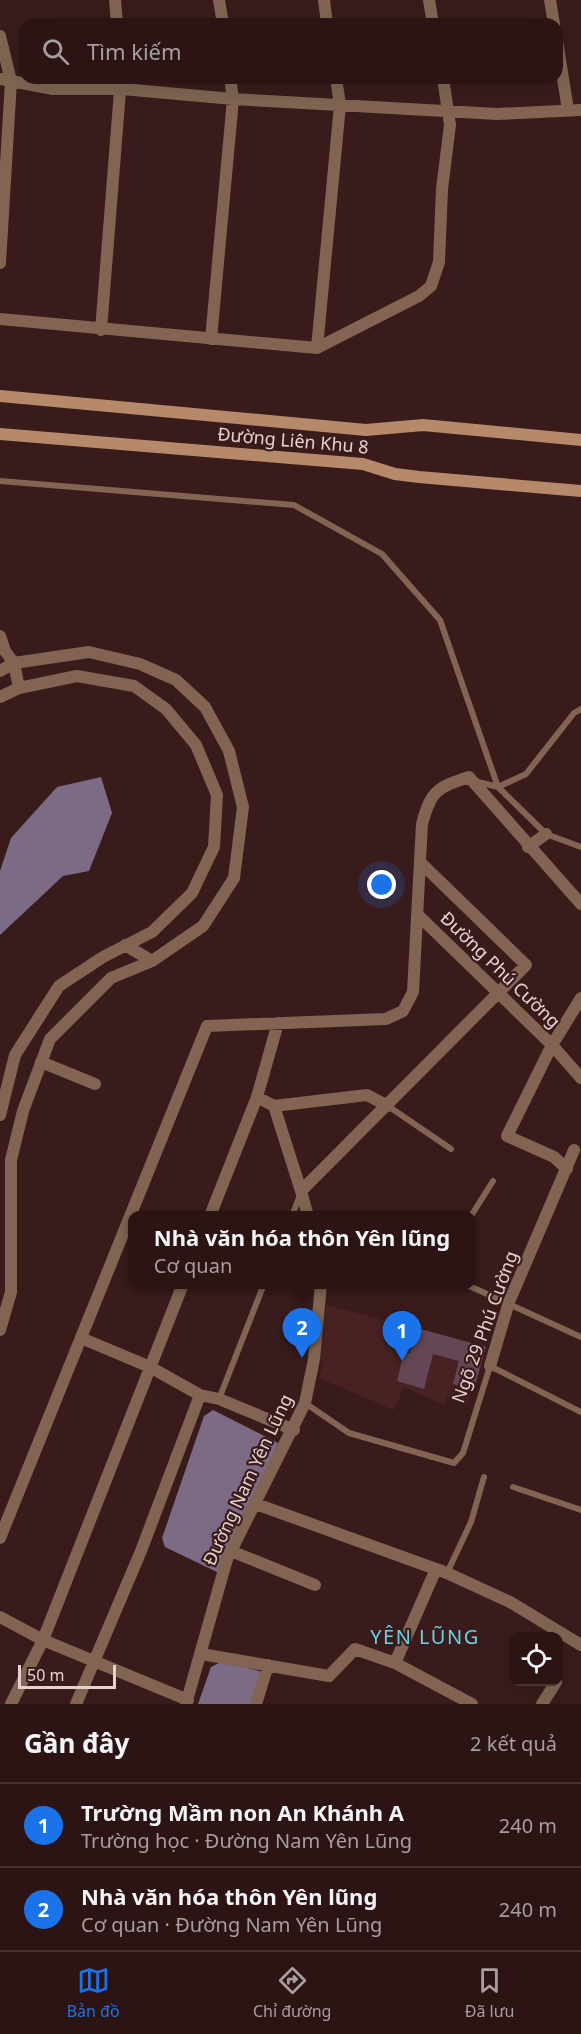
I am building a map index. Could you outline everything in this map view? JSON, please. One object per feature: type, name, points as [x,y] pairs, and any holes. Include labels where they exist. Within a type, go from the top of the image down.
[{"type":"street","points":[[115,0],[116,18]]},
{"type":"street","points":[[219,0],[222,18]]},
{"type":"street","points":[[324,0],[326,18]]},
{"type":"street","points":[[429,0],[432,18]]},
{"type":"street","points":[[550,0],[553,18]]},
{"type":"street","points":[[0,36],[6,80],[0,262]]},
{"type":"street","points":[[27,84],[53,89],[122,84],[233,99],[496,114],[575,110],[563,64]]},
{"type":"street","points":[[101,330],[122,84]]},
{"type":"street","points":[[211,339],[233,99],[231,84]]},
{"type":"street","points":[[317,348],[340,105],[337,84]]},
{"type":"street","points":[[0,319],[317,348],[419,296],[431,286],[440,262],[450,111],[444,84]]},
{"type":"street","name":"Đường Liên Khu 8","points":[[0,396],[366,430],[423,425],[581,440]]},
{"type":"street","name":"Đường Liên Khu 8","points":[[0,434],[363,464],[380,467],[395,474],[419,477],[581,491]]},
{"type":"street","points":[[0,636],[5,651],[14,663],[19,688]]},
{"type":"street","points":[[0,671],[14,663],[89,652],[140,664],[176,681],[205,707],[229,751],[243,807],[234,878],[203,926],[152,961],[111,978],[50,1039],[23,1111],[11,1160],[11,1292],[0,1330]]},
{"type":"street","points":[[0,697],[19,688],[77,676],[134,686],[166,709],[196,745],[217,795],[214,847],[192,893],[152,932],[125,945],[59,986],[15,1055],[0,1115]]},
{"type":"street","points":[[132,1211],[207,1026],[386,1019],[403,1011],[413,992],[422,824],[428,800],[444,785],[469,777],[528,847],[581,904]]},
{"type":"street","points":[[528,847],[546,834]]},
{"type":"street","points":[[301,1191],[526,965],[421,863]]},
{"type":"street","name":"Đường Phú Cường","points":[[418,915],[552,1045],[581,1078]]},
{"type":"street","points":[[125,945],[152,961]]},
{"type":"street","points":[[567,1169],[554,1157],[507,1136],[552,1045],[581,998]]},
{"type":"street","points":[[212,1211],[257,1097],[278,1023]]},
{"type":"street","points":[[41,1062],[95,1084]]},
{"type":"street","points":[[257,1097],[274,1106],[367,1095],[388,1106]]},
{"type":"street","points":[[274,1106],[307,1211]]},
{"type":"street","name":"Ngõ 29 Phú Cường","points":[[490,1366],[509,1302],[574,1150]]},
{"type":"street","points":[[0,1538],[128,1222]]},
{"type":"street","points":[[11,1704],[43,1640],[181,1289]]},
{"type":"street","name":"Đường Nam Yên Lũng","points":[[187,1702],[231,1551],[294,1430],[305,1403],[314,1359],[321,1289]]},
{"type":"street","points":[[81,1338],[150,1366],[200,1395],[219,1399],[294,1430]]},
{"type":"street","points":[[76,1704],[96,1662],[141,1551],[200,1395]]},
{"type":"street","points":[[256,1504],[442,1571],[510,1602],[581,1645]]},
{"type":"street","points":[[231,1551],[315,1585]]},
{"type":"street","points":[[394,1663],[442,1571]]},
{"type":"street","points":[[0,1617],[43,1640],[187,1702]]},
{"type":"street","points":[[201,1654],[329,1676],[355,1649],[394,1663],[472,1704]]},
{"type":"street","points":[[259,1703],[268,1665]]},
{"type":"street","points":[[542,1704],[553,1686]]},
{"type":"lane","points":[[0,481],[294,505],[382,554],[440,620],[498,787]]},
{"type":"lane","points":[[498,787],[526,774],[574,713],[581,709]]},
{"type":"lane","points":[[469,777],[498,787],[546,834],[581,846]]},
{"type":"lane","points":[[388,1106],[451,1149]]},
{"type":"lane","points":[[474,1211],[493,1181]]},
{"type":"lane","points":[[294,1211],[301,1191]]},
{"type":"lane","points":[[476,1288],[581,1337]]},
{"type":"lane","points":[[219,1399],[262,1289]]},
{"type":"lane","points":[[490,1366],[581,1412]]},
{"type":"lane","name":"Ngõ 29 Phú Cường","points":[[305,1403],[349,1433],[454,1463],[463,1454],[490,1366]]},
{"type":"lane","points":[[442,1571],[471,1522],[484,1477]]},
{"type":"lane","points":[[513,1487],[581,1510]]},
{"type":"shaded area","points":[[101,777],[112,813],[89,871],[63,876],[0,935],[0,871],[11,838],[57,787]]},
{"type":"shaded area","points":[[326,1305],[486,1347],[468,1404],[447,1396],[444,1405],[404,1387],[394,1410],[319,1378],[323,1364],[319,1357]]},
{"type":"shaded area","points":[[213,1410],[278,1443],[219,1573],[165,1547],[162,1538],[204,1416]]},
{"type":"shaded area","points":[[223,1661],[259,1671],[262,1679],[254,1704],[198,1704],[211,1667]]},
{"type":"building","points":[[417,1328],[486,1347],[474,1389],[453,1384],[459,1361],[433,1354],[424,1389],[397,1381],[404,1352],[410,1353]]},
{"type":"place","name":"Nhà văn hóa thôn Yên lũng","points":[[302,1358]]},
{"type":"place","name":"Trường Mầm non An Khánh A","points":[[402,1361]]},
{"type":"district","name":"YÊN LŨNG","points":[[425,1637]]}]
